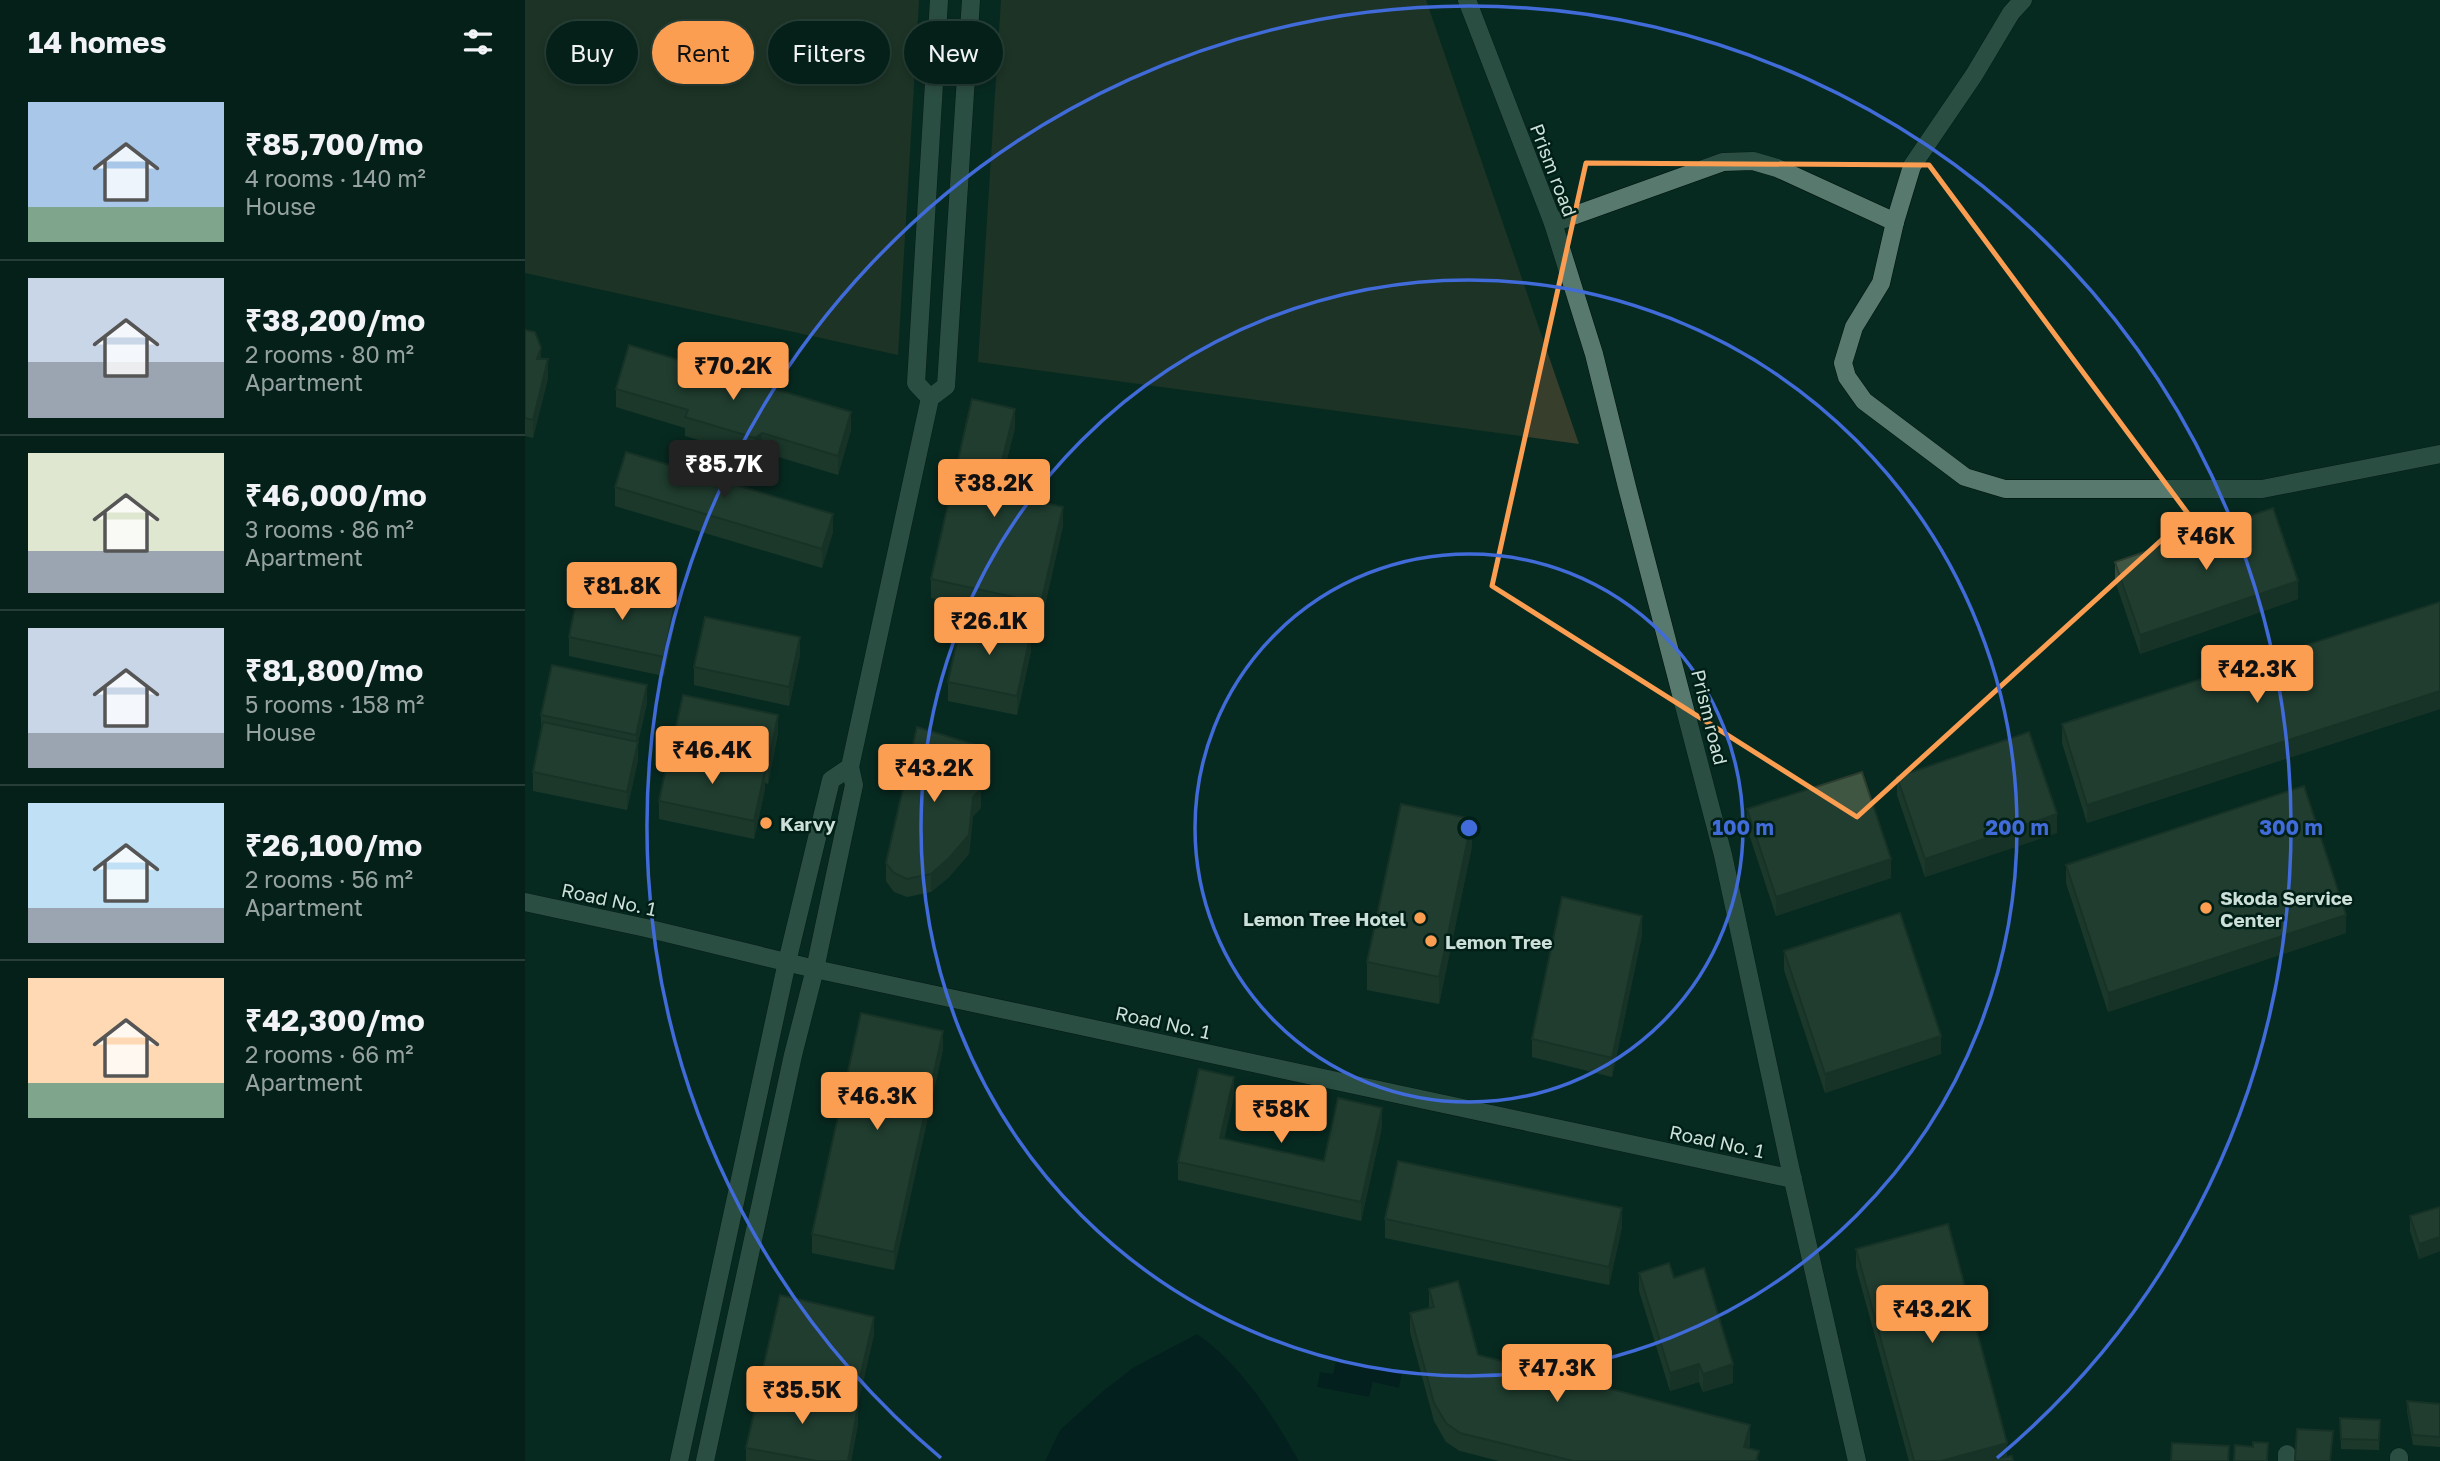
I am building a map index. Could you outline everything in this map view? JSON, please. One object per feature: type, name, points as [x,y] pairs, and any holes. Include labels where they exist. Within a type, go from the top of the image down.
[{"type":"street","points":[[930,398],[916,383],[939,0]]},
{"type":"street","points":[[705,1461],[854,785],[850,767],[930,398],[946,386],[971,0]]},
{"type":"street","name":"Prism road","points":[[1467,0],[1553,223],[1594,354],[1723,855],[1857,1461]]},
{"type":"street","points":[[2023,0],[2011,13],[1974,75],[1912,166],[1881,283],[1854,327],[1843,363],[1847,377],[1864,401],[1965,477],[2005,489],[2262,489],[2440,454]]},
{"type":"street","points":[[1553,223],[1723,162],[1753,161],[1777,168],[1895,222]]},
{"type":"street","points":[[679,1461],[787,962],[831,780],[850,767]]},
{"type":"street","name":"Road No. 1","points":[[525,902],[815,969],[1793,1179]]},
{"type":"highlighted area","points":[[1586,163],[1929,165],[2189,515],[1857,817],[1492,586]]},
{"type":"green space","points":[[525,0],[919,0],[918,21],[904,21],[904,84],[914,84],[898,355],[525,273]]},
{"type":"green space","points":[[1001,0],[1426,0],[1579,444],[978,362],[996,84],[1003,84],[1003,21],[1000,21]]},
{"type":"water","points":[[1197,1334],[1242,1375],[1267,1408],[1299,1461],[1045,1461],[1060,1430],[1103,1391],[1134,1367]]},
{"type":"water","points":[[1336,1360],[1402,1373],[1399,1388],[1373,1382],[1369,1397],[1317,1387],[1320,1372],[1333,1374]]},
{"type":"building","points":[[525,330],[535,332],[541,348],[537,359],[548,359],[533,420],[525,418]]},
{"type":"building","points":[[629,345],[851,412],[838,456],[762,433],[755,438],[685,417],[688,410],[616,389]]},
{"type":"building","points":[[972,399],[1015,409],[994,492],[1063,507],[1041,603],[931,579]]},
{"type":"building","points":[[626,452],[833,514],[822,549],[615,487]]},
{"type":"building","points":[[2273,508],[2298,581],[2140,635],[2115,562]]},
{"type":"building","points":[[579,587],[674,607],[664,657],[569,637]]},
{"type":"building","points":[[2440,602],[2440,691],[2087,805],[2062,724]]},
{"type":"building","points":[[705,617],[800,637],[789,687],[694,667]]},
{"type":"building","points":[[962,618],[1031,632],[1017,696],[948,682]]},
{"type":"building","points":[[552,665],[647,685],[636,735],[541,715]]},
{"type":"building","points":[[683,695],[778,715],[768,765],[672,745]]},
{"type":"building","points":[[543,722],[638,742],[627,792],[533,772]]},
{"type":"building","points":[[917,727],[979,746],[981,789],[973,797],[969,835],[931,874],[907,879],[894,873],[886,863]]},
{"type":"building","points":[[2029,732],[2057,814],[1925,859],[1897,777]]},
{"type":"building","points":[[670,750],[765,770],[754,821],[659,801]]},
{"type":"building","points":[[1862,772],[1891,859],[1776,897],[1747,809]]},
{"type":"building","name":"Skoda Service Center","points":[[2304,786],[2346,915],[2108,993],[2066,865]]},
{"type":"building","name":"Lemon Tree Hotel","points":[[1401,804],[1472,819],[1439,977],[1367,962]]},
{"type":"building","points":[[1562,897],[1642,916],[1612,1058],[1532,1039]]},
{"type":"building","points":[[1900,913],[1941,1036],[1825,1074],[1784,951]]},
{"type":"building","points":[[861,1013],[943,1031],[894,1252],[812,1234]]},
{"type":"building","points":[[1199,1069],[1234,1077],[1220,1138],[1324,1161],[1338,1098],[1382,1108],[1361,1202],[1178,1162]]},
{"type":"building","points":[[1398,1161],[1622,1208],[1609,1267],[1385,1219]]},
{"type":"building","points":[[2440,1207],[2440,1237],[2419,1244],[2410,1216]]},
{"type":"building","points":[[1948,1224],[2007,1443],[1941,1461],[1914,1461],[1856,1249]]},
{"type":"building","points":[[1669,1263],[1674,1278],[1704,1268],[1733,1364],[1703,1374],[1699,1364],[1670,1373],[1639,1273]]},
{"type":"building","points":[[1458,1281],[1478,1355],[1750,1425],[1744,1447],[1759,1451],[1756,1461],[1573,1461],[1460,1433],[1446,1423],[1434,1403],[1410,1313],[1434,1307],[1429,1289]]},
{"type":"building","points":[[780,1295],[874,1317],[855,1399],[761,1377]]},
{"type":"building","points":[[760,1387],[858,1406],[848,1461],[817,1461],[746,1448]]},
{"type":"building","points":[[2407,1401],[2440,1404],[2440,1437],[2413,1435]]},
{"type":"building","points":[[2340,1418],[2380,1420],[2379,1440],[2341,1439]]},
{"type":"building","points":[[2297,1429],[2333,1431],[2330,1461],[2295,1461]]},
{"type":"building","points":[[2253,1442],[2268,1443],[2267,1461],[2234,1461],[2235,1445],[2253,1447]]},
{"type":"building","points":[[2172,1443],[2229,1446],[2228,1461],[2171,1461]]},
{"type":"building","points":[[2012,1456],[2013,1461],[1985,1461]]},
{"type":"place","name":"Karvy","points":[[766,823]]},
{"type":"place","name":"Skoda Service Center","points":[[2206,908]]},
{"type":"place","name":"Lemon Tree Hotel","points":[[1420,918]]},
{"type":"place","name":"Lemon Tree","points":[[1431,941]]}]
